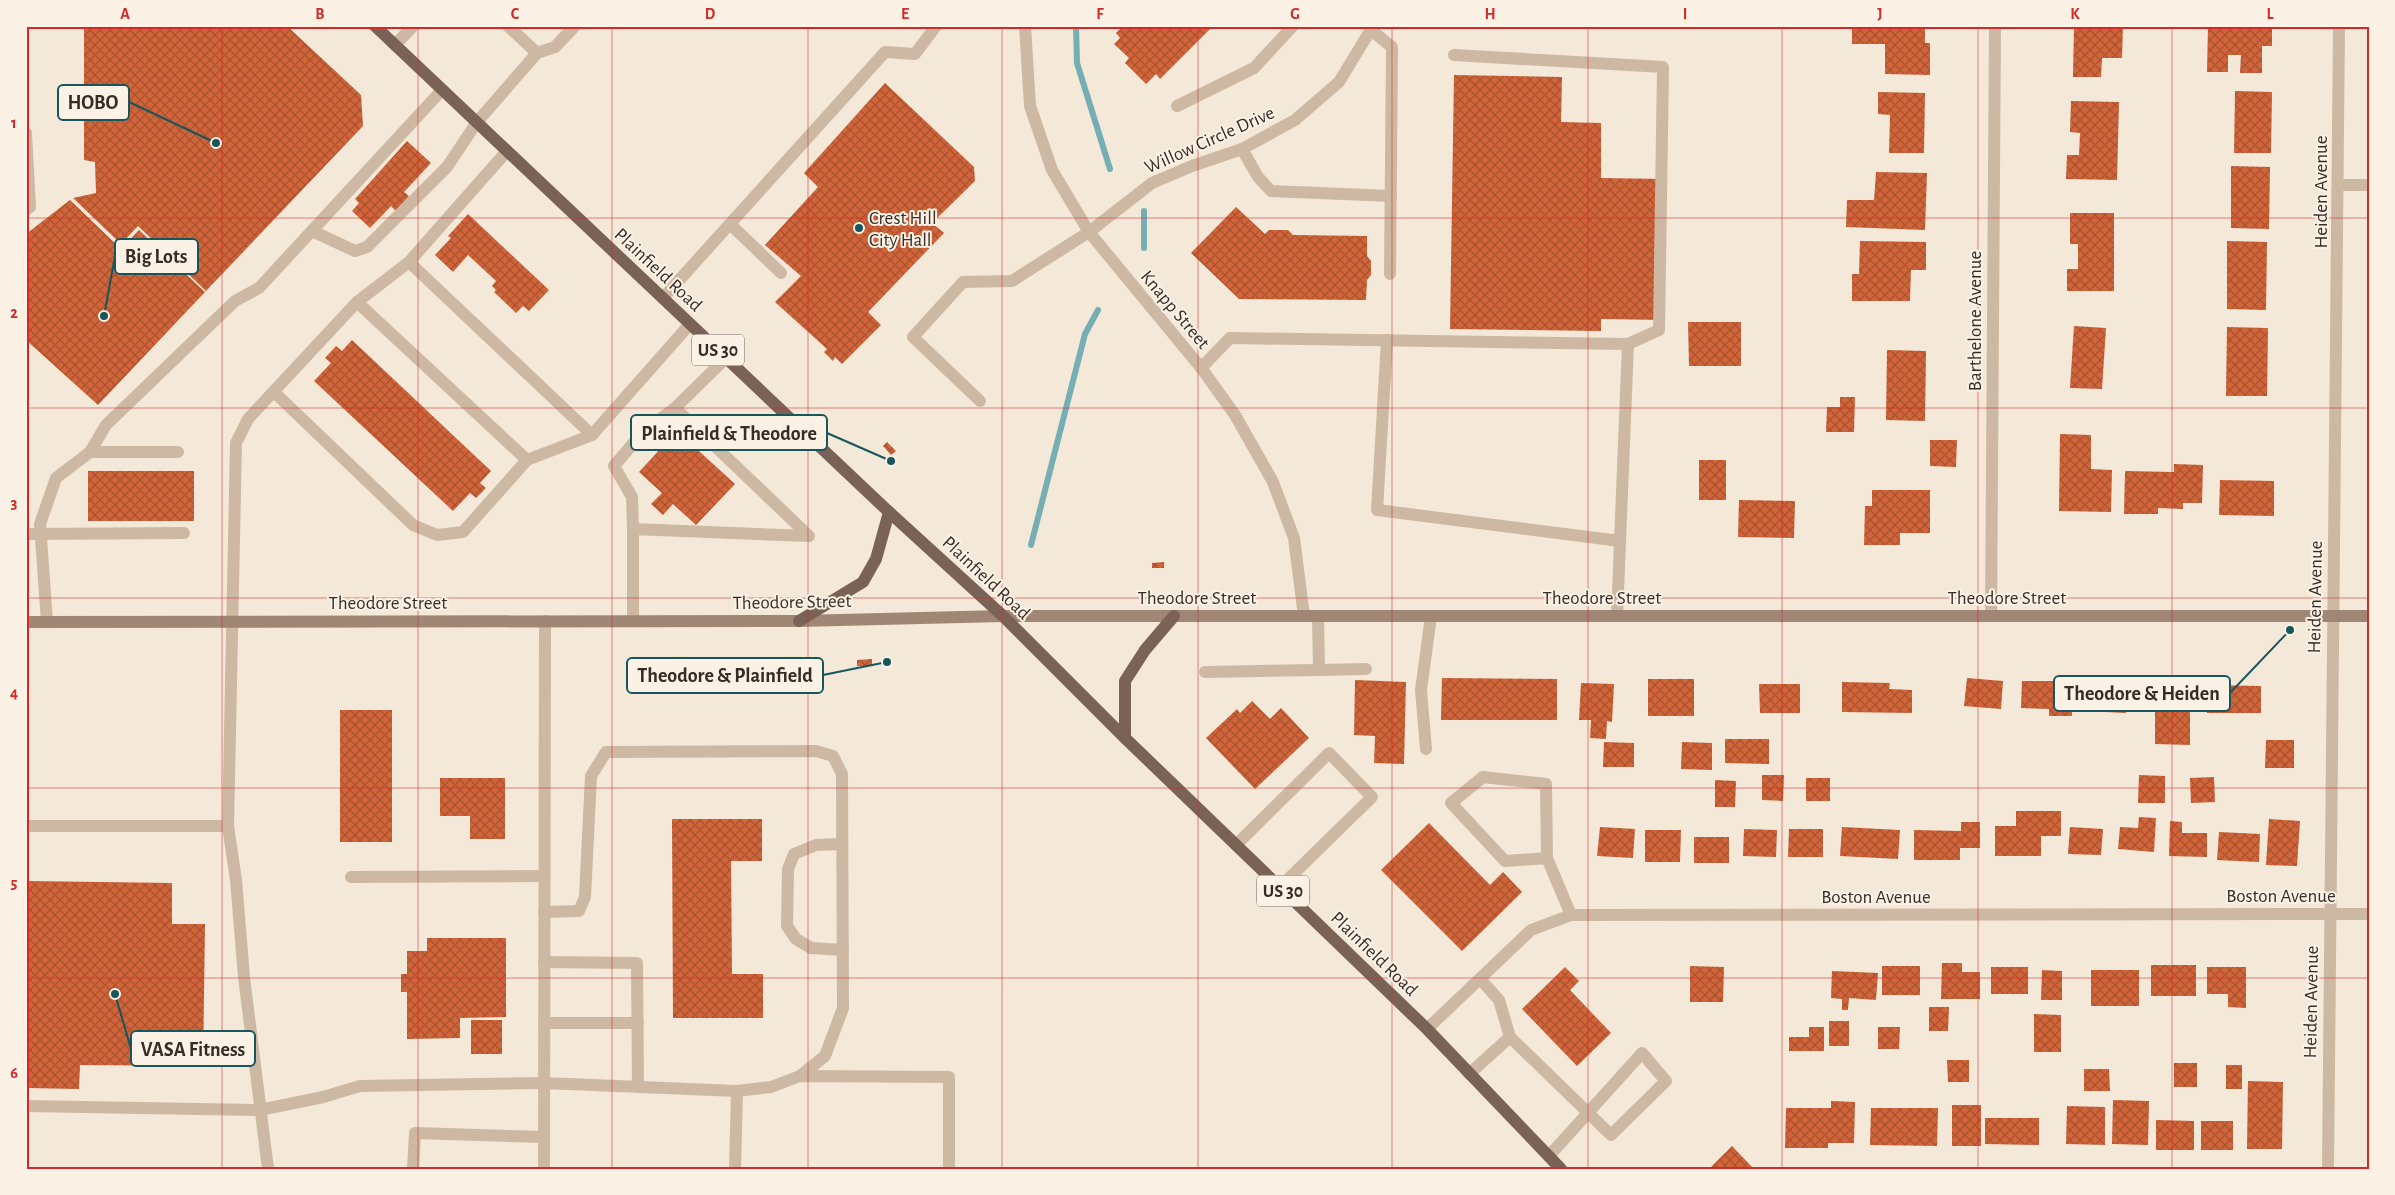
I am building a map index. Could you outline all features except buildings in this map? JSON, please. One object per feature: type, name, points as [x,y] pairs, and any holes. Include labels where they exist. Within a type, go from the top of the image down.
[{"type":"main road","name":"Plainfield Road","points":[[375,26],[889,512],[1003,616],[1427,1030],[1561,1169]]},
{"type":"main road","points":[[799,621],[862,582],[876,559],[889,512]]},
{"type":"main road","name":"Theodore Street","points":[[26,622],[799,621],[1003,616],[2369,616]]},
{"type":"main road","points":[[1126,738],[1125,681],[1146,650],[1174,616]]},
{"type":"street","points":[[395,45],[412,26]]},
{"type":"street","points":[[508,26],[537,53]]},
{"type":"street","points":[[312,231],[355,251],[367,247],[447,166],[477,122],[537,53],[556,47],[575,26]]},
{"type":"street","points":[[663,298],[885,52],[915,54],[936,26]]},
{"type":"street","name":"Knapp Street","points":[[1025,26],[1030,106],[1052,170],[1089,232],[1201,368],[1235,415],[1273,482],[1294,538],[1304,616]]},
{"type":"street","points":[[1176,106],[1254,68],[1293,26]]},
{"type":"street","name":"Barthelone Avenue","points":[[1991,616],[1995,26]]},
{"type":"street","name":"Heiden Avenue","points":[[2328,1169],[2339,184],[2339,26]]},
{"type":"street","points":[[1372,28],[1392,48],[1390,274]]},
{"type":"street","name":"Willow Circle Drive","points":[[980,401],[913,337],[963,282],[1012,281],[1089,232],[1152,183],[1192,166],[1242,149],[1295,120],[1339,82],[1372,28]]},
{"type":"street","points":[[1201,368],[1230,338],[1628,344],[1660,330],[1664,67],[1454,56]]},
{"type":"street","points":[[47,622],[40,524],[56,478],[90,452],[106,424],[235,301],[259,288],[442,90]]},
{"type":"street","points":[[26,133],[30,206],[26,210]]},
{"type":"street","points":[[1242,149],[1258,177],[1271,191],[1391,196]]},
{"type":"street","points":[[268,1169],[228,826],[236,443],[248,419],[358,302],[409,262],[507,151]]},
{"type":"street","points":[[2339,184],[2369,185]]},
{"type":"street","points":[[730,224],[781,274]]},
{"type":"street","points":[[409,262],[592,435]]},
{"type":"street","points":[[358,302],[527,460]]},
{"type":"street","points":[[274,392],[412,526],[436,535],[462,532],[527,460],[592,435],[690,324]]},
{"type":"street","points":[[1387,340],[1378,510],[1620,542]]},
{"type":"street","points":[[1617,616],[1628,344]]},
{"type":"street","points":[[633,621],[632,497],[614,466],[643,432],[675,408],[726,358]]},
{"type":"street","points":[[633,529],[809,536],[675,408]]},
{"type":"street","points":[[90,452],[178,452]]},
{"type":"street","points":[[26,534],[184,533]]},
{"type":"street","points":[[1318,616],[1319,670]]},
{"type":"street","points":[[1426,749],[1421,690],[1431,616]]},
{"type":"street","points":[[544,1169],[545,621]]},
{"type":"street","points":[[1205,672],[1366,669]]},
{"type":"street","points":[[26,1106],[260,1110],[323,1097],[360,1086],[544,1083],[737,1090],[771,1087],[800,1076],[825,1056],[843,1008],[842,774],[833,756],[816,751],[606,752],[591,776],[584,898],[579,911],[544,912]]},
{"type":"street","points":[[1236,845],[1329,753],[1372,796],[1280,887]]},
{"type":"street","points":[[1546,858],[1505,860],[1451,803],[1483,777],[1546,784],[1546,858],[1571,915]]},
{"type":"street","points":[[26,826],[228,826]]},
{"type":"street","points":[[842,844],[816,845],[794,854],[788,869],[787,926],[796,939],[811,948],[843,950]]},
{"type":"street","points":[[350,877],[544,876]]},
{"type":"street","name":"Boston Avenue","points":[[1427,1030],[1531,930],[1571,915],[2369,914]]},
{"type":"street","points":[[544,962],[638,963],[638,1087]]},
{"type":"street","points":[[1480,979],[1500,1000],[1510,1038],[1587,1114],[1611,1135],[1666,1082],[1642,1053],[1587,1114],[1549,1156]]},
{"type":"street","points":[[544,1023],[638,1023]]},
{"type":"street","points":[[1469,1074],[1510,1038]]},
{"type":"street","points":[[800,1076],[949,1077],[949,1169]]},
{"type":"street","points":[[735,1169],[737,1090]]},
{"type":"street","points":[[413,1169],[415,1133],[544,1137]]},
{"type":"waterway","points":[[1076,26],[1077,63],[1110,169]]},
{"type":"waterway","points":[[1144,211],[1144,248]]},
{"type":"waterway","points":[[1031,545],[1085,334],[1098,310]]},
{"type":"place","name":"HOBO","points":[[216,143]]},
{"type":"place","name":"Crest Hill City Hall","points":[[859,228]]},
{"type":"place","name":"Big Lots","points":[[104,316]]},
{"type":"place","name":"Plainfield & Theodore","points":[[891,461]]},
{"type":"place","name":"Theodore & Heiden","points":[[2290,630]]},
{"type":"place","name":"Theodore & Plainfield","points":[[887,662]]},
{"type":"place","name":"VASA Fitness","points":[[115,994]]}]
